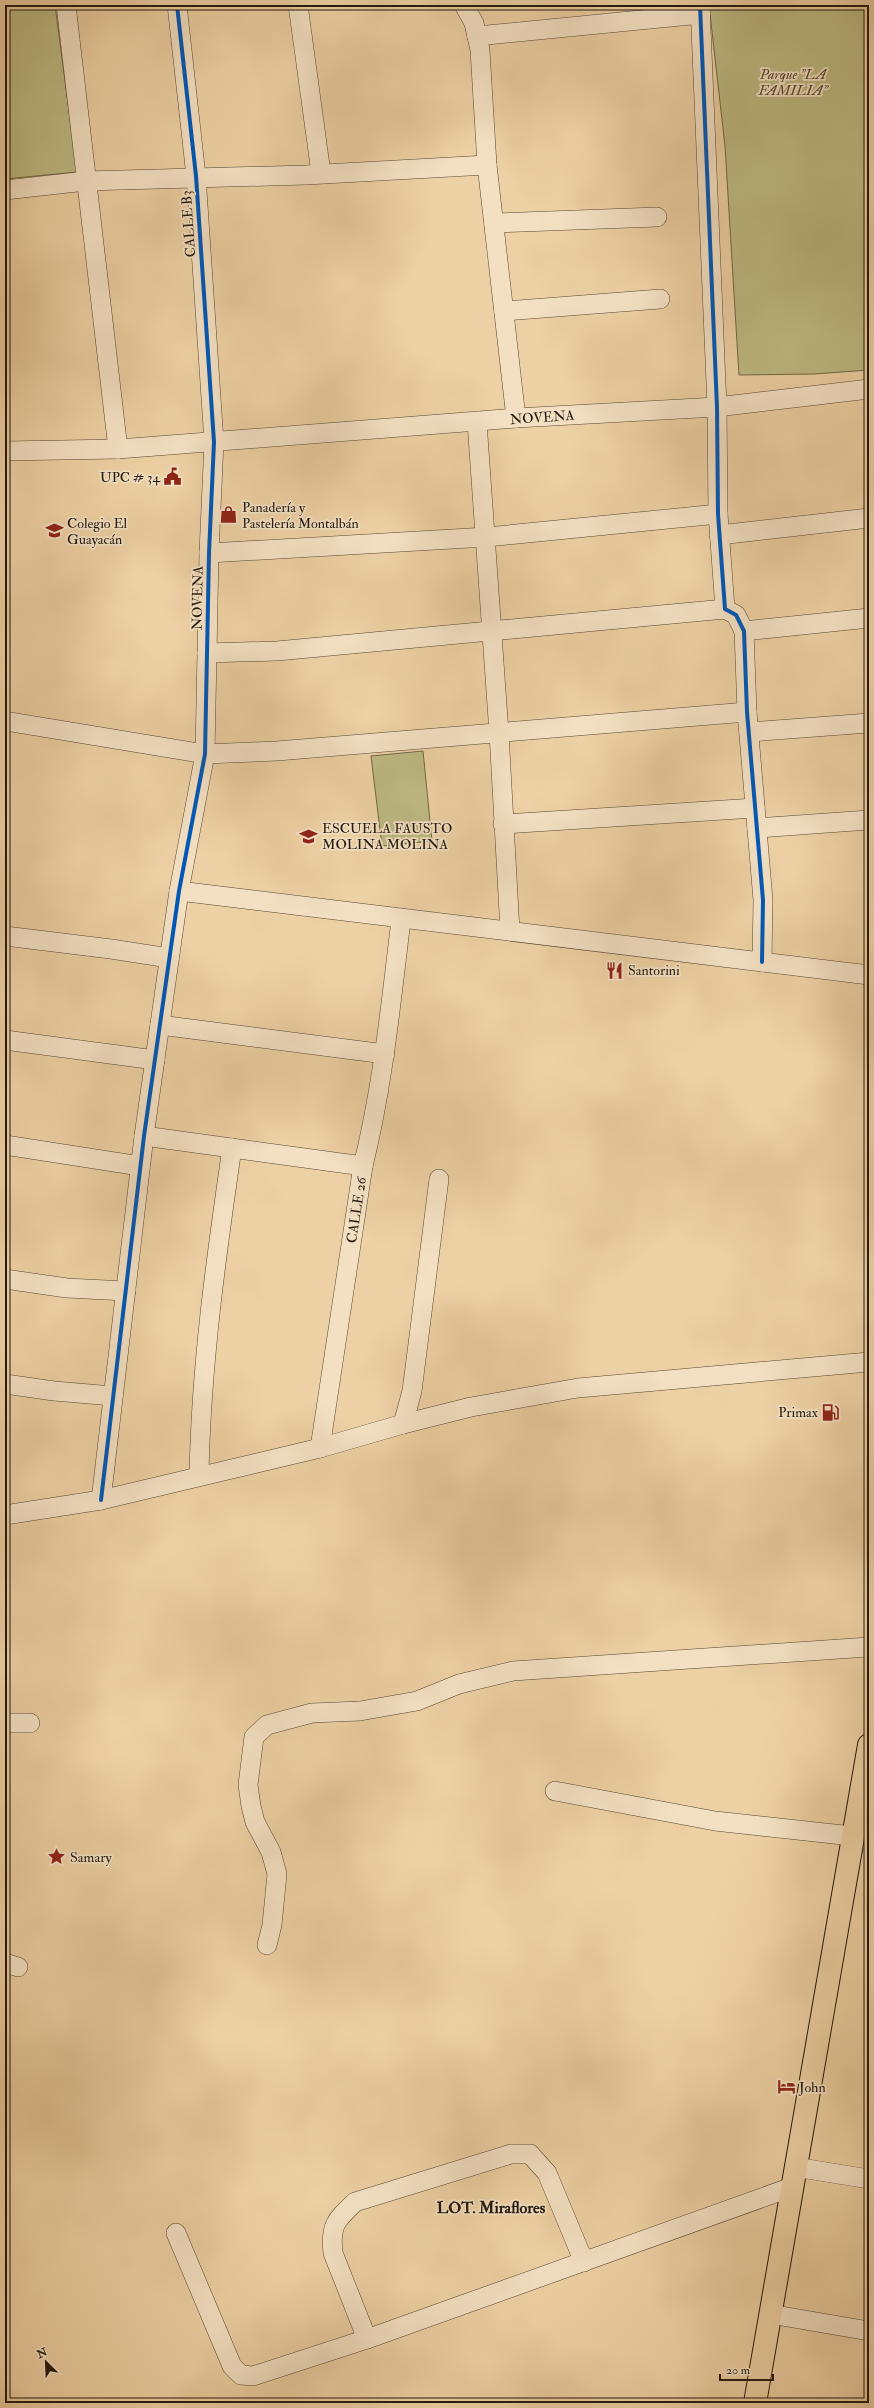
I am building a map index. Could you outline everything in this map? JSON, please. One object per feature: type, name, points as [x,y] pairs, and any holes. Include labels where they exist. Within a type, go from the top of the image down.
[{"type":"main road","points":[[755,2403],[852,1836],[865,1784],[869,1745]]},
{"type":"street","points":[[66,5],[118,449]]},
{"type":"street","name":"CALLE B3","points":[[177,5],[196,176],[214,442]]},
{"type":"street","points":[[298,5],[321,173]]},
{"type":"street","points":[[464,5],[474,24],[477,36],[483,88],[487,165],[516,418]]},
{"type":"street","points":[[477,36],[701,9],[717,407],[718,514],[725,609]]},
{"type":"street","points":[[5,190],[86,181],[196,176],[321,173],[487,165]]},
{"type":"street","points":[[494,223],[657,217]]},
{"type":"street","points":[[504,311],[660,299]]},
{"type":"street","name":"NOVENA","points":[[5,451],[118,449],[516,418],[717,407],[869,389]]},
{"type":"street","points":[[477,422],[487,537],[491,629],[499,733],[510,931]]},
{"type":"street","name":"NOVENA","points":[[101,1500],[144,1136],[179,891],[205,754],[209,553],[214,442]]},
{"type":"street","points":[[209,553],[487,537],[718,514]]},
{"type":"street","points":[[719,535],[869,518]]},
{"type":"street","points":[[207,653],[277,651],[491,629],[725,609],[736,615],[744,631],[747,712],[763,900],[762,962]]},
{"type":"street","points":[[744,631],[869,618]]},
{"type":"street","points":[[5,720],[205,754],[277,751],[747,712]]},
{"type":"street","points":[[749,732],[869,723]]},
{"type":"street","points":[[504,824],[755,808]]},
{"type":"street","points":[[757,828],[869,820]]},
{"type":"street","points":[[179,891],[401,920],[510,931],[869,975]]},
{"type":"street","points":[[363,1166],[374,1122],[385,1054],[401,920]]},
{"type":"street","points":[[5,936],[111,949],[169,958]]},
{"type":"street","points":[[160,1025],[385,1054]]},
{"type":"street","points":[[5,1040],[155,1060]]},
{"type":"street","name":"CALLE 26","points":[[144,1136],[363,1166],[320,1448]]},
{"type":"street","points":[[5,1145],[140,1166]]},
{"type":"street","points":[[199,1476],[200,1408],[208,1315],[232,1148]]},
{"type":"street","points":[[403,1424],[412,1391],[439,1179]]},
{"type":"street","points":[[5,1279],[67,1288],[126,1291]]},
{"type":"street","points":[[5,1515],[101,1500],[320,1448],[403,1424],[471,1407],[578,1388],[869,1362]]},
{"type":"street","points":[[5,1384],[54,1392],[113,1396]]},
{"type":"street","points":[[267,1945],[272,1925],[277,1874],[270,1852],[255,1822],[248,1785],[254,1737],[267,1725],[312,1713],[360,1711],[418,1700],[459,1684],[513,1671],[869,1647]]},
{"type":"street","points":[[5,1723],[30,1723]]},
{"type":"street","points":[[555,1791],[715,1821],[852,1836]]},
{"type":"street","points":[[367,2339],[333,2253],[332,2238],[336,2220],[355,2202],[511,2154],[530,2154],[547,2173],[584,2262]]},
{"type":"street","points":[[176,2233],[232,2366],[241,2375],[253,2376],[367,2339],[584,2262],[793,2177],[869,2179]]},
{"type":"street","points":[[770,2314],[869,2330]]},
{"type":"green space","points":[[5,5],[55,5],[77,172],[5,179]]},
{"type":"green space","name":"Parque \"LA FAMILIA\"","points":[[709,5],[869,5],[869,370],[814,374],[739,375],[725,146]]},
{"type":"green space","points":[[423,751],[432,841],[382,846],[371,756]]},
{"type":"cycle path","points":[[101,1500],[144,1136],[179,891],[205,754],[209,553],[214,442],[196,176],[177,5]]},
{"type":"cycle path","points":[[700,5],[717,407],[718,514],[725,609],[736,615],[744,631],[747,712],[763,900],[762,962]]},
{"type":"place","name":"UPC # 34","points":[[173,477]]},
{"type":"place","name":"Panadería y Pastelería Montalbán","points":[[229,515]]},
{"type":"place","name":"Colegio El Guayacán","points":[[54,531]]},
{"type":"place","name":"ESCUELA FAUSTO MOLINA MOLINA","points":[[309,836]]},
{"type":"place","name":"Santorini","points":[[615,970]]},
{"type":"place","name":"Primax","points":[[831,1412]]},
{"type":"place","name":"Samary","points":[[57,1857]]},
{"type":"place","name":"John","points":[[786,2087]]},
{"type":"district","name":"LOT. Miraflores","points":[[491,2207]]}]
